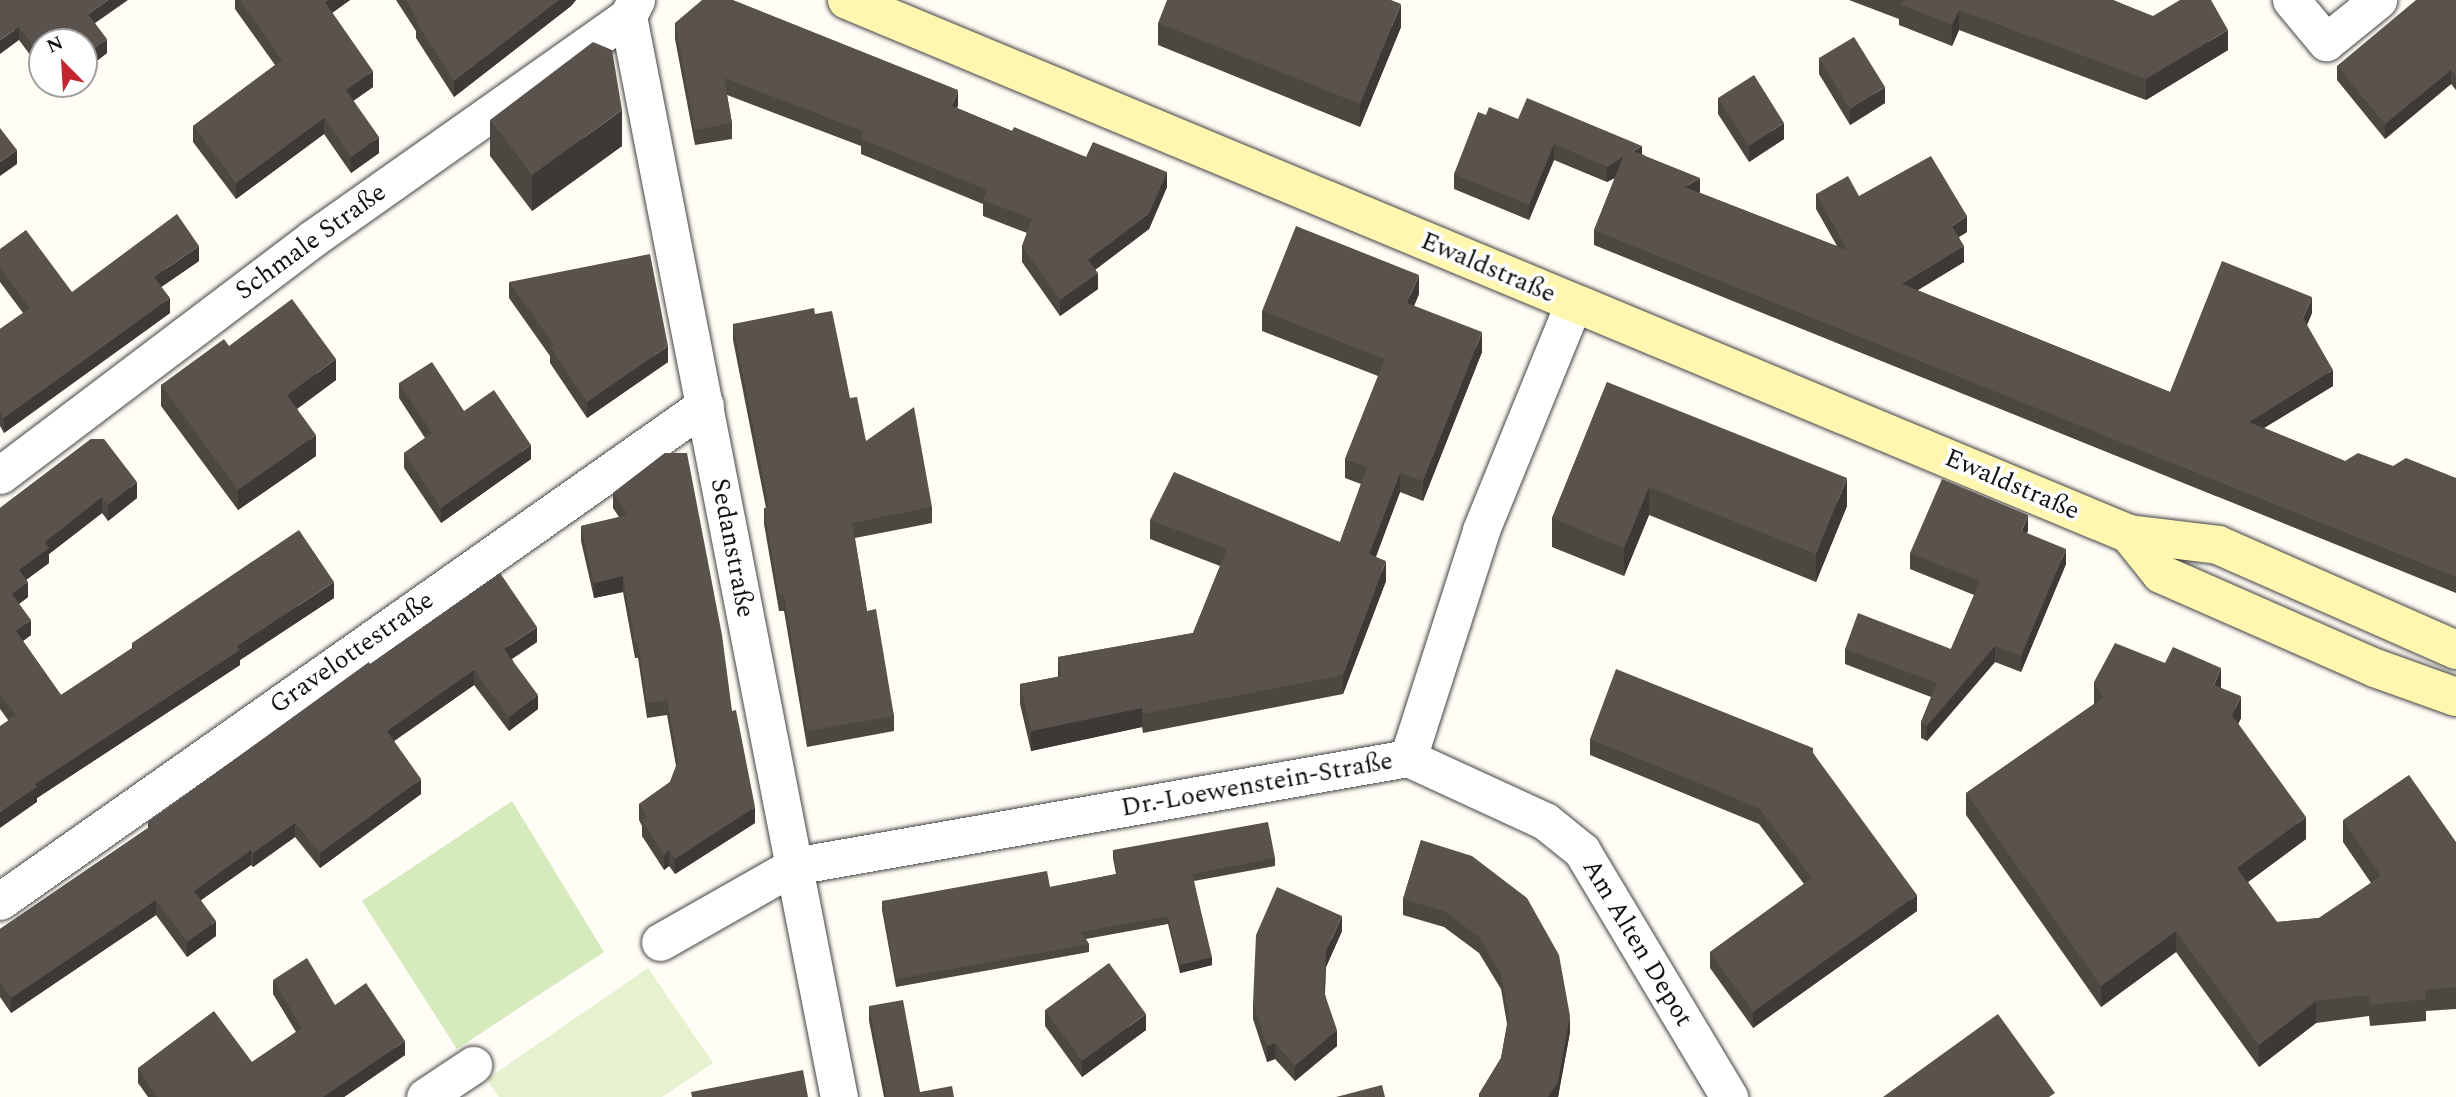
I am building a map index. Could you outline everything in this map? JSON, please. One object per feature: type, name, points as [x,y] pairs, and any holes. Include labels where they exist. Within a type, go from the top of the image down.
[{"type":"main road","name":"Ewaldstraße","points":[[847,0],[2129,534],[2218,545],[2456,650]]},
{"type":"main road","name":"Ewaldstraße","points":[[2129,534],[2161,574],[2375,668],[2456,697]]},
{"type":"street","points":[[2291,0],[2326,42],[2378,0]]},
{"type":"street","name":"Sedanstraße","points":[[632,8],[705,405],[839,1097]]},
{"type":"street","name":"Schmale Straße","points":[[0,475],[312,239],[632,8]]},
{"type":"street","name":"Dr.-Loewenstein-Straße","points":[[660,942],[794,866],[1408,758],[1481,530],[1573,304]]},
{"type":"street","name":"Gravelottestraße","points":[[0,901],[705,405]]},
{"type":"street","name":"Am Alten Depot","points":[[1408,758],[1545,821],[1582,851],[1729,1097]]},
{"type":"street","points":[[425,1097],[473,1065]]},
{"type":"green space","points":[[512,801],[604,952],[457,1049],[362,901]]},
{"type":"green space","points":[[648,968],[713,1063],[662,1097],[499,1097],[487,1079]]},
{"type":"building","points":[[0,0],[108,0],[88,14],[107,39],[98,46],[98,28],[28,28],[28,39],[19,27],[0,40]]},
{"type":"building","points":[[240,0],[328,0],[325,2],[373,71],[346,90],[379,137],[351,157],[324,118],[236,183],[193,126],[282,60]]},
{"type":"building","points":[[406,0],[559,0],[454,81],[416,22],[418,20]]},
{"type":"building","points":[[702,0],[733,0],[958,90],[952,106],[1012,131],[1014,127],[1086,157],[1093,142],[1167,172],[1149,214],[1088,260],[1098,273],[1060,300],[1022,246],[1032,219],[983,200],[987,190],[861,139],[863,131],[724,78],[732,123],[695,130],[675,23]]},
{"type":"building","points":[[1167,0],[1391,0],[1401,4],[1360,104],[1158,23]]},
{"type":"building","points":[[1902,0],[2113,0],[2153,16],[2180,0],[2211,0],[2228,30],[2146,79],[1959,10],[1952,25],[1899,4],[1904,1]]},
{"type":"building","points":[[2416,0],[2456,0],[2456,76],[2451,70],[2385,124],[2337,66]]},
{"type":"building","points":[[1854,37],[1885,87],[1850,109],[1819,58]]},
{"type":"building","points":[[593,42],[612,50],[622,110],[532,175],[490,120]]},
{"type":"building","points":[[1754,75],[1784,123],[1749,146],[1718,98]]},
{"type":"building","points":[[1527,98],[1642,146],[1633,151],[1700,178],[1685,187],[1848,251],[1816,194],[1848,176],[1859,196],[1931,156],[1967,216],[1952,226],[1964,246],[1902,284],[2170,392],[2222,261],[2312,297],[2303,318],[2333,370],[2249,422],[2345,461],[2358,453],[2393,466],[2406,458],[2456,478],[2456,577],[1594,230],[1623,157],[1607,167],[1554,144],[1529,205],[1454,174],[1478,112],[1486,115],[1489,107],[1518,119]]},
{"type":"building","points":[[0,128],[17,150],[0,162]]},
{"type":"building","points":[[177,214],[199,246],[154,277],[170,298],[4,418],[0,412],[0,329],[30,308],[0,268],[0,249],[26,230],[72,292]]},
{"type":"building","points":[[1296,226],[1419,275],[1407,303],[1482,332],[1423,481],[1400,473],[1369,554],[1386,561],[1343,675],[1143,714],[1142,708],[1031,731],[1020,684],[1061,676],[1058,657],[1193,633],[1227,549],[1150,520],[1174,472],[1340,542],[1367,467],[1345,459],[1385,359],[1262,311]]},
{"type":"building","points":[[650,254],[668,346],[587,402],[550,347],[554,345],[509,282]]},
{"type":"building","points":[[292,299],[336,359],[287,395],[316,435],[238,490],[161,385],[224,339],[229,346]]},
{"type":"building","points":[[814,308],[815,314],[832,311],[850,398],[857,397],[866,441],[914,407],[932,507],[852,523],[867,611],[876,609],[894,716],[807,731],[784,595],[779,596],[764,508],[769,507],[733,324]]},
{"type":"building","points":[[432,362],[464,411],[494,390],[531,445],[441,508],[404,453],[432,433],[399,383]]},
{"type":"building","points":[[1607,382],[1847,478],[1816,554],[1649,487],[1624,548],[1552,518]]},
{"type":"building","points":[[91,439],[104,439],[137,482],[108,505],[102,497],[45,542],[49,548],[19,570],[28,582],[12,594],[31,620],[16,631],[61,695],[135,647],[132,643],[299,530],[334,582],[237,646],[240,650],[35,784],[37,787],[0,812],[0,726],[16,715],[0,694],[0,508]]},
{"type":"building","points":[[665,453],[687,453],[722,635],[732,711],[736,710],[755,807],[675,859],[669,850],[664,855],[642,820],[647,818],[639,804],[670,782],[678,761],[667,700],[647,703],[638,643],[635,643],[623,576],[594,583],[581,526],[628,515],[613,493]]},
{"type":"building","points":[[1942,479],[2028,515],[2022,531],[2066,549],[2021,656],[1995,646],[1927,726],[1921,722],[1937,683],[1845,649],[1858,613],[1951,649],[1980,581],[1910,553]]},
{"type":"building","points":[[500,573],[537,627],[504,649],[538,695],[509,717],[474,670],[387,731],[421,779],[320,853],[295,823],[253,853],[251,850],[194,891],[216,921],[187,942],[156,900],[11,998],[0,982],[0,929],[151,826],[148,822],[369,662],[370,664]]},
{"type":"building","points":[[2115,643],[2165,663],[2173,647],[2221,668],[2214,685],[2241,696],[2232,715],[2306,817],[2237,868],[2277,922],[2319,918],[2381,876],[2343,820],[2409,775],[2456,842],[2456,987],[2425,990],[2426,999],[2370,1005],[2369,995],[2316,1001],[2259,1045],[2176,931],[2101,986],[1966,793],[2103,698],[2094,682]]},
{"type":"building","points":[[1616,669],[1813,748],[1813,753],[1917,895],[1753,1012],[1710,952],[1812,878],[1759,808],[1590,739]]},
{"type":"building","points":[[1268,822],[1275,858],[1192,874],[1212,957],[1180,965],[1168,916],[1080,932],[1089,944],[896,979],[882,901],[1047,871],[1050,887],[1117,874],[1113,850]]},
{"type":"building","points":[[1421,840],[1472,856],[1527,898],[1559,955],[1570,1016],[1558,1082],[1548,1097],[1481,1097],[1479,1094],[1501,1058],[1509,1016],[1501,974],[1479,937],[1444,911],[1403,899]]},
{"type":"building","points":[[1277,887],[1342,916],[1326,951],[1324,992],[1337,1030],[1295,1066],[1275,1043],[1267,1046],[1253,1003],[1256,935]]},
{"type":"building","points":[[307,958],[335,1005],[366,983],[405,1041],[323,1097],[157,1097],[138,1068],[214,1011],[252,1062],[302,1028],[273,980]]},
{"type":"building","points":[[1109,963],[1146,1014],[1082,1061],[1045,1010]]},
{"type":"building","points":[[903,1000],[920,1092],[952,1086],[954,1097],[887,1097],[869,1006]]},
{"type":"building","points":[[1998,1014],[2055,1093],[2049,1097],[1883,1097]]},
{"type":"building","points":[[803,1070],[808,1097],[692,1097],[691,1092]]},
{"type":"building","points":[[1382,1085],[1385,1097],[1336,1097]]}]
